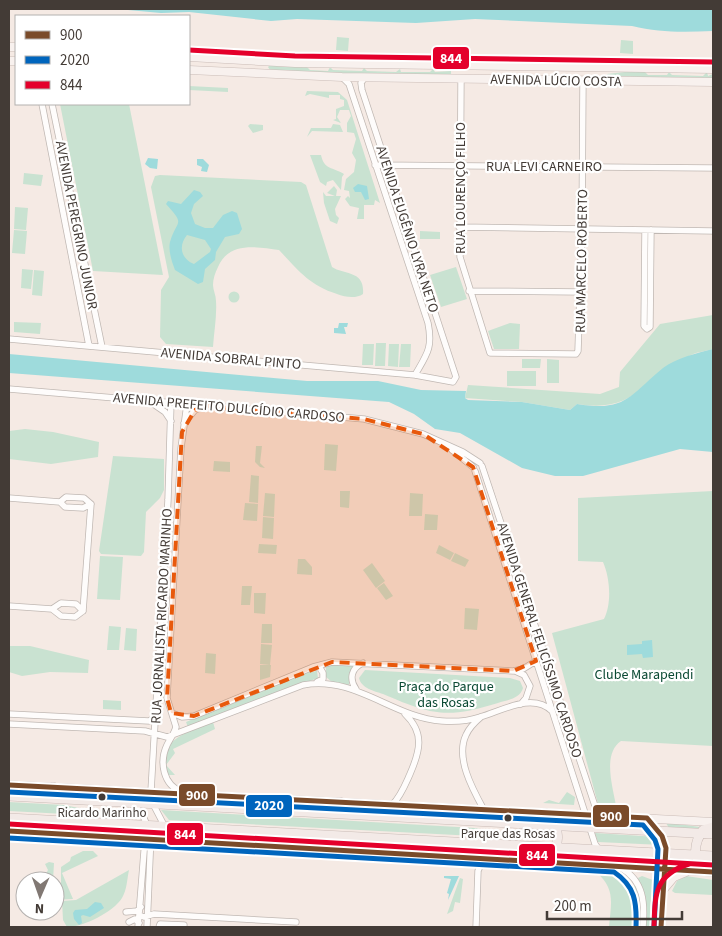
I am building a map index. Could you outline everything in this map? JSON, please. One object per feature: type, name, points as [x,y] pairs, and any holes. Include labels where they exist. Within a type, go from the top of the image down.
[{"type":"highway","points":[[54,787],[61,792],[92,796],[104,801]]},
{"type":"highway","points":[[9,796],[713,834]]},
{"type":"highway","points":[[265,810],[272,807],[327,805],[340,802]]},
{"type":"highway","points":[[438,855],[450,851],[547,854],[555,848],[558,839],[554,825],[545,812]]},
{"type":"highway","points":[[9,818],[713,856]]},
{"type":"highway","points":[[167,827],[180,832],[237,840],[246,844]]},
{"type":"highway","points":[[710,872],[699,863],[696,855],[697,841],[701,833],[706,828],[713,827]]},
{"type":"main road","name":"AVENIDA LÚCIO COSTA","points":[[190,58],[295,63],[713,69]]},
{"type":"main road","points":[[190,58],[194,60],[196,64],[190,68]]},
{"type":"main road","points":[[287,76],[268,71],[266,67],[269,64],[295,63]]},
{"type":"main road","points":[[508,67],[524,70],[528,73],[526,76],[508,79]]},
{"type":"main road","points":[[625,81],[605,77],[603,74],[605,71],[630,68]]},
{"type":"main road","name":"AVENIDA LÚCIO COSTA","points":[[190,69],[287,76],[713,82]]},
{"type":"main road","points":[[9,785],[713,822]]},
{"type":"main road","points":[[9,831],[710,872]]},
{"type":"main road","points":[[663,890],[674,877],[692,871]]},
{"type":"street","name":"AVENIDA EUGÊNIO LYRA NETO","points":[[342,77],[349,84],[428,323],[431,345],[415,375]]},
{"type":"street","name":"AVENIDA EUGÊNIO LYRA NETO","points":[[365,77],[361,82],[362,90],[456,377],[452,382]]},
{"type":"street","name":"RUA LOURENÇO FILHO","points":[[460,79],[459,227],[461,264],[490,353],[578,353]]},
{"type":"street","name":"RUA MARCELO ROBERTO","points":[[578,353],[581,292],[584,80]]},
{"type":"street","name":"AVENIDA PEREGRINO JUNIOR","points":[[42,105],[89,346]]},
{"type":"street","name":"AVENIDA PEREGRINO JUNIOR","points":[[52,105],[102,347]]},
{"type":"street","name":"RUA LEVI CARNEIRO","points":[[375,165],[713,168]]},
{"type":"street","points":[[66,225],[77,223]]},
{"type":"street","points":[[459,227],[713,231]]},
{"type":"street","points":[[648,230],[650,326],[647,329],[644,326],[648,230]]},
{"type":"street","points":[[401,242],[411,239]]},
{"type":"street","points":[[469,291],[581,292]]},
{"type":"street","points":[[79,294],[91,292]]},
{"type":"street","points":[[428,323],[438,321]]},
{"type":"street","name":"AVENIDA SOBRAL PINTO","points":[[9,339],[415,375],[452,382]]},
{"type":"street","name":"AVENIDA PREFEITO DULCÍDIO CARDOSO","points":[[9,389],[364,419],[423,434],[444,445]]},
{"type":"street","points":[[147,400],[165,412],[172,423]]},
{"type":"street","name":"RUA JORNALISTA RICARDO MARINHO","points":[[167,827],[152,804],[150,791],[168,500],[172,423],[171,402]]},
{"type":"street","name":"RUA JORNALISTA RICARDO MARINHO","points":[[184,793],[172,786],[163,768],[164,754],[176,723],[166,698],[177,501],[183,425],[187,404]]},
{"type":"street","points":[[183,425],[196,410],[206,406]]},
{"type":"street","points":[[444,445],[469,455],[481,465],[480,471],[474,469],[444,445]]},
{"type":"street","points":[[170,447],[181,448]]},
{"type":"street","name":"AVENIDA GENERAL FELICÍSSIMO CARDOSO","points":[[481,465],[598,815]]},
{"type":"street","name":"AVENIDA GENERAL FELICÍSSIMO CARDOSO","points":[[474,469],[598,850]]},
{"type":"street","points":[[60,502],[66,497],[84,498],[91,504]]},
{"type":"street","points":[[9,498],[60,502],[65,507],[84,508],[91,504]]},
{"type":"street","points":[[168,500],[177,501]]},
{"type":"street","points":[[52,609],[61,616],[75,617],[83,611],[91,504]]},
{"type":"street","points":[[494,529],[496,524],[502,525]]},
{"type":"street","points":[[506,568],[511,569],[515,564]]},
{"type":"street","points":[[164,574],[172,574]]},
{"type":"street","points":[[9,606],[52,609],[61,604],[76,604],[83,611]]},
{"type":"street","points":[[526,630],[532,626],[536,628]]},
{"type":"street","points":[[159,653],[164,651],[168,654]]},
{"type":"street","points":[[171,713],[187,717],[313,667],[332,662],[365,662],[513,671],[523,669],[536,661]]},
{"type":"street","points":[[358,691],[353,684],[352,675],[356,667],[365,662]]},
{"type":"street","points":[[9,724],[136,731],[162,737],[172,736],[323,679],[323,673],[320,668],[313,667]]},
{"type":"street","points":[[513,671],[524,675],[530,686],[526,698],[521,704]]},
{"type":"street","points":[[317,682],[343,686],[402,710],[439,721],[463,721],[521,704],[542,704],[552,711]]},
{"type":"street","points":[[210,709],[209,716],[214,720]]},
{"type":"street","points":[[392,805],[403,791],[420,746],[417,729],[402,710]]},
{"type":"street","points":[[9,714],[136,721],[149,721],[155,718]]},
{"type":"street","points":[[481,717],[466,735],[462,752],[466,768],[484,810]]},
{"type":"street","points":[[136,721],[140,726],[136,731]]},
{"type":"street","points":[[556,725],[563,726],[566,721]]},
{"type":"street","points":[[134,803],[148,826],[147,861],[149,909],[151,915],[147,927]]},
{"type":"street","points":[[647,818],[665,842],[666,868],[661,927]]},
{"type":"street","points":[[598,850],[628,872],[640,886],[643,898],[644,927]]},
{"type":"street","points":[[476,927],[477,874],[480,865],[484,862],[497,862],[502,859]]},
{"type":"street","points":[[138,925],[147,861]]},
{"type":"street","points":[[139,912],[144,906],[149,909]]},
{"type":"street","points":[[126,912],[139,912]]},
{"type":"street","points":[[139,912],[144,918],[151,915],[296,922]]},
{"type":"street","points":[[129,922],[134,919],[138,925]]},
{"type":"street","points":[[159,927],[160,924],[184,926]]},
{"type":"highlighted area","points":[[206,406],[364,419],[423,434],[473,467],[536,661],[513,671],[332,662],[194,716],[171,713],[167,698],[182,432],[195,410]]},
{"type":"green space","points":[[337,37],[349,38],[348,51],[336,50]]},
{"type":"green space","points":[[621,40],[633,41],[633,54],[620,53]]},
{"type":"green space","points":[[270,65],[306,66],[310,70],[328,71],[330,67],[333,70],[362,71],[364,68],[367,71],[396,72],[400,69],[401,72],[430,72],[433,69],[435,72],[451,71],[451,76],[302,73],[270,70],[268,67]]},
{"type":"green space","points":[[643,70],[648,75],[667,75],[669,72],[672,75],[703,76],[707,72],[708,76],[713,74],[713,79],[608,76],[607,74]]},
{"type":"green space","points":[[190,86],[228,88],[228,92],[190,90]]},
{"type":"green space","points":[[307,91],[338,92],[347,100],[380,203],[375,200],[374,205],[364,205],[364,219],[357,219],[359,208],[350,206],[345,199],[348,196],[350,198],[349,191],[344,190],[346,179],[354,172],[356,160],[352,153],[356,139],[354,133],[347,132],[347,123],[351,116],[349,110],[340,110],[337,117],[341,123],[333,120],[336,119],[336,109],[344,106],[344,100],[340,99],[340,95],[329,95],[329,98],[310,94],[305,96]]},
{"type":"green space","points":[[60,105],[129,105],[163,275],[93,271]]},
{"type":"green space","points":[[250,124],[263,125],[263,130],[253,133],[248,126]]},
{"type":"green space","points":[[333,124],[340,125],[343,132],[312,131],[307,137],[311,128],[331,128]]},
{"type":"green space","points":[[310,155],[321,155],[322,160],[327,166],[344,174],[341,190],[333,180],[327,182],[326,186],[320,182]]},
{"type":"green space","points":[[24,173],[43,175],[41,186],[23,184]]},
{"type":"green space","points":[[155,176],[301,182],[306,185],[332,267],[357,277],[363,286],[363,294],[357,297],[347,297],[319,286],[305,276],[279,250],[253,247],[236,249],[223,259],[214,278],[216,318],[213,347],[166,344],[160,337],[161,290],[169,277],[151,187]]},
{"type":"green space","points":[[334,186],[337,190],[336,196],[341,196],[335,209],[336,215],[339,218],[337,224],[330,221],[324,203],[323,192],[326,196],[335,196],[327,193]]},
{"type":"green space","points":[[15,207],[28,208],[26,230],[14,229]]},
{"type":"green space","points":[[14,230],[27,231],[25,254],[12,253]]},
{"type":"green space","points":[[420,231],[440,232],[440,239],[420,239]]},
{"type":"green space","points":[[456,267],[467,299],[441,307],[430,275]]},
{"type":"green space","points":[[22,269],[33,270],[31,289],[21,288]]},
{"type":"green space","points":[[34,270],[44,271],[42,296],[32,295]]},
{"type":"green space","points":[[234,291],[240,297],[234,303],[228,297]]},
{"type":"green space","points":[[713,315],[713,349],[691,355],[662,373],[639,392],[614,404],[597,406],[577,404],[570,410],[522,402],[465,398],[468,385],[600,394],[619,387],[620,372],[660,324]]},
{"type":"green space","points":[[14,322],[41,323],[40,334],[14,332]]},
{"type":"green space","points":[[510,323],[520,324],[519,349],[494,349],[488,331]]},
{"type":"green space","points":[[376,343],[386,343],[385,366],[375,366]]},
{"type":"green space","points":[[363,344],[374,344],[373,365],[362,365]]},
{"type":"green space","points":[[389,344],[399,344],[398,367],[388,366]]},
{"type":"green space","points":[[401,344],[411,344],[410,367],[399,367]]},
{"type":"green space","points":[[522,359],[541,359],[540,368],[522,368]]},
{"type":"green space","points":[[547,359],[559,360],[559,383],[547,383]]},
{"type":"green space","points":[[507,371],[536,371],[536,386],[507,386]]},
{"type":"green space","points":[[25,429],[53,432],[99,442],[98,457],[51,464],[9,459],[9,431]]},
{"type":"green space","points":[[325,444],[338,445],[336,471],[324,470]]},
{"type":"green space","points":[[256,446],[262,446],[260,463],[265,468],[260,467],[255,462]]},
{"type":"green space","points":[[113,456],[164,459],[164,490],[160,498],[146,512],[144,552],[141,556],[101,554],[99,551]]},
{"type":"green space","points":[[214,461],[230,462],[230,472],[213,471]]},
{"type":"green space","points":[[251,475],[259,476],[258,503],[249,502]]},
{"type":"green space","points":[[340,491],[350,491],[349,508],[340,507]]},
{"type":"green space","name":"Clube Marapendi","points":[[713,491],[713,746],[621,741],[615,747],[610,762],[611,781],[616,806],[601,807],[598,804],[552,633],[604,619],[607,613],[609,583],[603,562],[578,561],[578,498]]},
{"type":"green space","points":[[265,493],[275,494],[274,517],[263,516]]},
{"type":"green space","points":[[410,493],[423,494],[422,516],[409,516]]},
{"type":"green space","points":[[245,503],[258,504],[257,521],[243,520]]},
{"type":"green space","points":[[425,514],[438,515],[437,530],[424,530]]},
{"type":"green space","points":[[263,517],[274,518],[273,539],[262,538]]},
{"type":"green space","points":[[259,544],[277,545],[276,554],[258,553]]},
{"type":"green space","points":[[439,545],[454,553],[450,560],[436,553]]},
{"type":"green space","points":[[455,553],[469,560],[465,567],[451,561]]},
{"type":"green space","points":[[100,556],[123,557],[120,600],[97,599]]},
{"type":"green space","points":[[298,559],[305,559],[312,567],[312,575],[297,574]]},
{"type":"green space","points":[[372,563],[385,581],[376,588],[363,570]]},
{"type":"green space","points":[[384,583],[393,596],[386,600],[377,588]]},
{"type":"green space","points":[[242,586],[252,586],[250,605],[241,605]]},
{"type":"green space","points":[[254,593],[266,593],[265,614],[254,613]]},
{"type":"green space","points":[[465,608],[479,609],[477,630],[464,629]]},
{"type":"green space","points":[[262,624],[272,624],[272,643],[261,643]]},
{"type":"green space","points":[[109,626],[121,627],[119,650],[107,650]]},
{"type":"green space","points":[[126,628],[137,629],[136,651],[124,650]]},
{"type":"green space","points":[[261,644],[272,645],[270,665],[260,664]]},
{"type":"green space","points":[[9,646],[30,646],[89,660],[88,673],[50,672],[22,676],[9,672]]},
{"type":"green space","points":[[206,653],[216,654],[215,674],[205,673]]},
{"type":"green space","points":[[356,664],[350,671],[349,685],[332,682],[326,677],[326,665]]},
{"type":"green space","points":[[260,665],[271,665],[270,677],[260,680]]},
{"type":"green space","name":"Praça do Parque das Rosas","points":[[365,670],[510,678],[520,681],[523,688],[519,695],[509,700],[465,711],[439,712],[414,707],[368,689],[359,678]]},
{"type":"green space","points":[[317,671],[318,678],[188,727],[186,722],[304,673]]},
{"type":"green space","points":[[103,700],[121,701],[121,710],[103,709]]},
{"type":"green space","points":[[213,722],[215,729],[173,749],[175,753],[166,765],[175,775],[167,775],[164,763],[165,753],[169,745],[184,734]]},
{"type":"green space","points":[[567,792],[575,797],[574,805],[543,803],[549,800],[559,803]]},
{"type":"green space","points":[[9,802],[64,805],[79,808],[79,812],[65,814],[9,811]]},
{"type":"green space","points":[[161,810],[475,828],[485,830],[485,834],[475,836],[169,820]]},
{"type":"green space","points":[[590,818],[644,822],[649,827],[592,824]]},
{"type":"green space","points":[[9,823],[134,830],[133,835],[9,827]]},
{"type":"green space","points":[[666,823],[700,827],[698,830],[669,828]]},
{"type":"green space","points":[[159,831],[199,834],[208,839],[168,836]]},
{"type":"green space","points":[[212,832],[547,850],[433,848],[223,837]]},
{"type":"green space","points":[[595,833],[658,837],[662,845],[598,842]]},
{"type":"green space","points":[[557,850],[591,852],[596,859],[549,857]]},
{"type":"green space","points":[[83,851],[93,851],[98,856],[65,872],[61,871],[61,867],[70,861],[71,857]]},
{"type":"green space","points":[[605,853],[661,855],[661,863],[623,862]]},
{"type":"green space","points":[[338,854],[381,857],[372,861],[366,861]]},
{"type":"green space","points":[[670,856],[687,856],[691,865],[670,863]]},
{"type":"green space","points":[[49,862],[54,863],[54,871],[47,871],[45,864]]},
{"type":"green space","points":[[129,870],[125,892],[118,903],[90,922],[67,927],[64,921],[65,901],[76,900]]},
{"type":"green space","points":[[596,872],[602,872],[626,884],[636,886],[639,903],[637,927],[609,927],[611,897],[607,884]]},
{"type":"green space","points":[[642,876],[658,882],[657,927],[646,927],[646,900],[638,878]]},
{"type":"green space","points":[[686,876],[713,880],[713,895],[675,893],[672,891],[677,881]]},
{"type":"green space","points":[[460,878],[463,879],[460,903],[455,902],[453,911],[447,914]]},
{"type":"green space","points":[[65,880],[73,899],[65,899]]},
{"type":"water","points":[[117,9],[713,9],[713,31],[672,32],[632,26],[475,19],[416,23],[297,19],[271,21],[189,12],[161,13]]},
{"type":"water","points":[[148,158],[158,159],[157,169],[150,168],[145,164]]},
{"type":"water","points":[[197,159],[203,159],[209,165],[207,172],[201,171],[202,167],[197,165]]},
{"type":"water","points":[[358,184],[367,186],[369,199],[365,200],[361,192],[355,192],[353,188]]},
{"type":"water","points":[[194,190],[200,192],[203,196],[194,204],[191,213],[195,224],[205,228],[213,228],[223,215],[232,211],[237,213],[242,229],[239,234],[225,237],[216,252],[215,260],[205,269],[203,282],[198,284],[175,270],[171,256],[170,242],[178,220],[166,204],[168,201],[181,204]],"holes":[[[187,235],[205,240],[211,249],[210,252],[194,264],[186,259],[182,252],[182,243]]]},
{"type":"water","points":[[339,323],[348,323],[347,327],[344,327],[346,334],[334,333],[334,328],[338,328]]},
{"type":"water","points":[[713,349],[713,452],[680,449],[583,476],[555,476],[522,468],[460,433],[435,429],[414,414],[389,402],[9,373],[9,354],[307,381],[378,381],[421,390],[466,391],[465,398],[468,400],[522,402],[570,410],[577,404],[606,406],[617,404],[634,394],[668,364],[687,356]]},
{"type":"water","points":[[652,640],[653,657],[643,658],[642,654],[627,655],[627,645],[642,644],[642,641]]},
{"type":"water","points":[[444,876],[459,876],[448,900],[449,894],[447,893],[451,879],[444,878]]},
{"type":"water","points":[[95,902],[101,903],[104,908],[90,917],[81,916],[82,923],[79,925],[74,919],[73,913],[75,910],[87,909]]},
{"type":"transit line","name":"844","points":[[190,50],[295,56],[713,62]]},
{"type":"transit line","name":"900","points":[[9,785],[647,818],[662,836],[666,848],[661,927]]},
{"type":"transit line","name":"2020","points":[[9,792],[643,825],[655,840],[658,849],[654,927]]},
{"type":"transit line","name":"844","points":[[9,824],[713,865]]},
{"type":"transit line","name":"900","points":[[9,831],[713,872]]},
{"type":"transit line","name":"2020","points":[[9,838],[614,872],[626,883],[633,895],[636,910],[636,927]]},
{"type":"transit line","name":"844","points":[[654,927],[656,896],[663,880],[677,869],[689,864]]},
{"type":"place","name":"Ricardo Marinho","points":[[102,797]]},
{"type":"place","name":"Parque das Rosas","points":[[508,818]]}]
